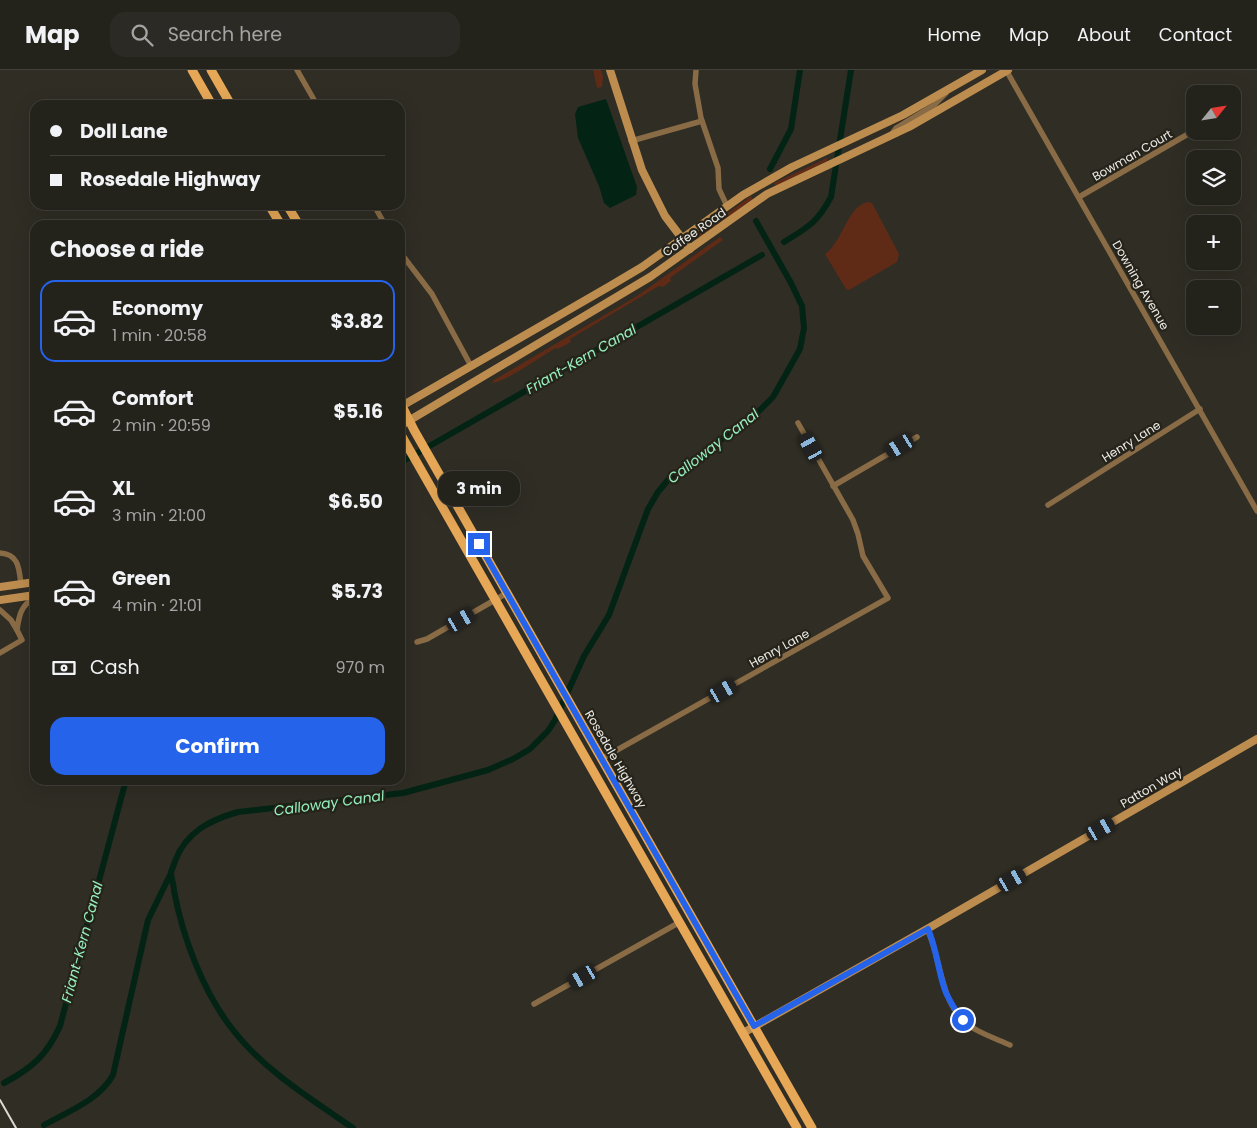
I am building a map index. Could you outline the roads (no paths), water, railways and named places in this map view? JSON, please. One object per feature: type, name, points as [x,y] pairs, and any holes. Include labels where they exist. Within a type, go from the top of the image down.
[{"type":"main road","points":[[192,70],[209,100]]},
{"type":"main road","points":[[210,70],[227,100]]},
{"type":"main road","points":[[610,70],[632,141],[649,187],[665,216],[690,249]]},
{"type":"main road","name":"Coffee Road","points":[[405,403],[642,267],[743,195],[792,167],[903,115],[982,70]]},
{"type":"main road","name":"Coffee Road","points":[[405,423],[617,297],[690,249],[767,194],[938,112],[1007,70]]},
{"type":"main road","name":"Rosedale Highway","points":[[405,412],[562,689],[571,718],[590,765],[797,1128]]},
{"type":"main road","name":"Rosedale Highway","points":[[405,441],[553,700],[571,718],[601,759],[812,1128]]},
{"type":"main road","points":[[0,587],[30,583]]},
{"type":"main road","points":[[0,600],[30,597]]},
{"type":"main road","name":"Patton Way","points":[[743,1033],[928,929],[1257,739]]},
{"type":"main road","points":[[590,765],[597,768],[604,775],[628,816],[638,824]]},
{"type":"main road","points":[[777,1093],[788,1098],[805,1128]]},
{"type":"street","points":[[297,70],[314,100]]},
{"type":"street","points":[[696,70],[695,84],[702,122],[718,168],[719,188],[727,206]]},
{"type":"street","name":"Downing Avenue","points":[[1007,70],[1257,511]]},
{"type":"street","points":[[891,135],[901,124],[934,105],[949,89]]},
{"type":"street","points":[[632,141],[702,122]]},
{"type":"street","name":"Bowman Court","points":[[1079,197],[1186,135]]},
{"type":"street","points":[[405,259],[432,294],[471,366]]},
{"type":"street","name":"Henry Lane","points":[[1048,505],[1200,409]]},
{"type":"street","points":[[798,423],[833,486],[917,436]]},
{"type":"street","name":"Henry Lane","points":[[601,759],[888,598],[863,556],[856,525],[833,486]]},
{"type":"street","points":[[0,553],[7,554],[16,560],[21,584]]},
{"type":"street","points":[[417,642],[427,639],[507,593]]},
{"type":"street","points":[[17,630],[18,617],[22,608],[30,601]]},
{"type":"street","points":[[0,610],[11,620],[22,640],[0,653]]},
{"type":"street","points":[[534,1004],[680,922]]},
{"type":"street","points":[[928,929],[952,1007],[963,1020],[986,1034],[1010,1045]]},
{"type":"waterway","name":"Calloway Canal","points":[[770,169],[791,129],[800,70]]},
{"type":"waterway","name":"Friant-Kern Canal","points":[[784,242],[811,224],[831,197],[851,70]]},
{"type":"waterway","name":"Calloway Canal","points":[[353,1128],[305,1095],[259,1059],[222,1015],[212,999],[196,964],[183,927],[171,874],[175,861],[192,835],[209,823],[228,815],[238,812],[403,793],[488,770],[530,749],[548,731],[555,720],[584,656],[609,615],[648,509],[658,492],[668,480],[759,411],[773,397],[800,349],[804,328],[802,306],[756,221]]},
{"type":"waterway","name":"Friant-Kern Canal","points":[[405,460],[762,255]]},
{"type":"waterway","name":"Friant-Kern Canal","points":[[4,1083],[23,1072],[38,1060],[50,1045],[60,1026],[125,785]]},
{"type":"waterway","points":[[44,1125],[92,1098],[107,1084],[113,1075],[148,920],[171,873]]},
{"type":"railway","points":[[0,1100],[16,1128]]}]
